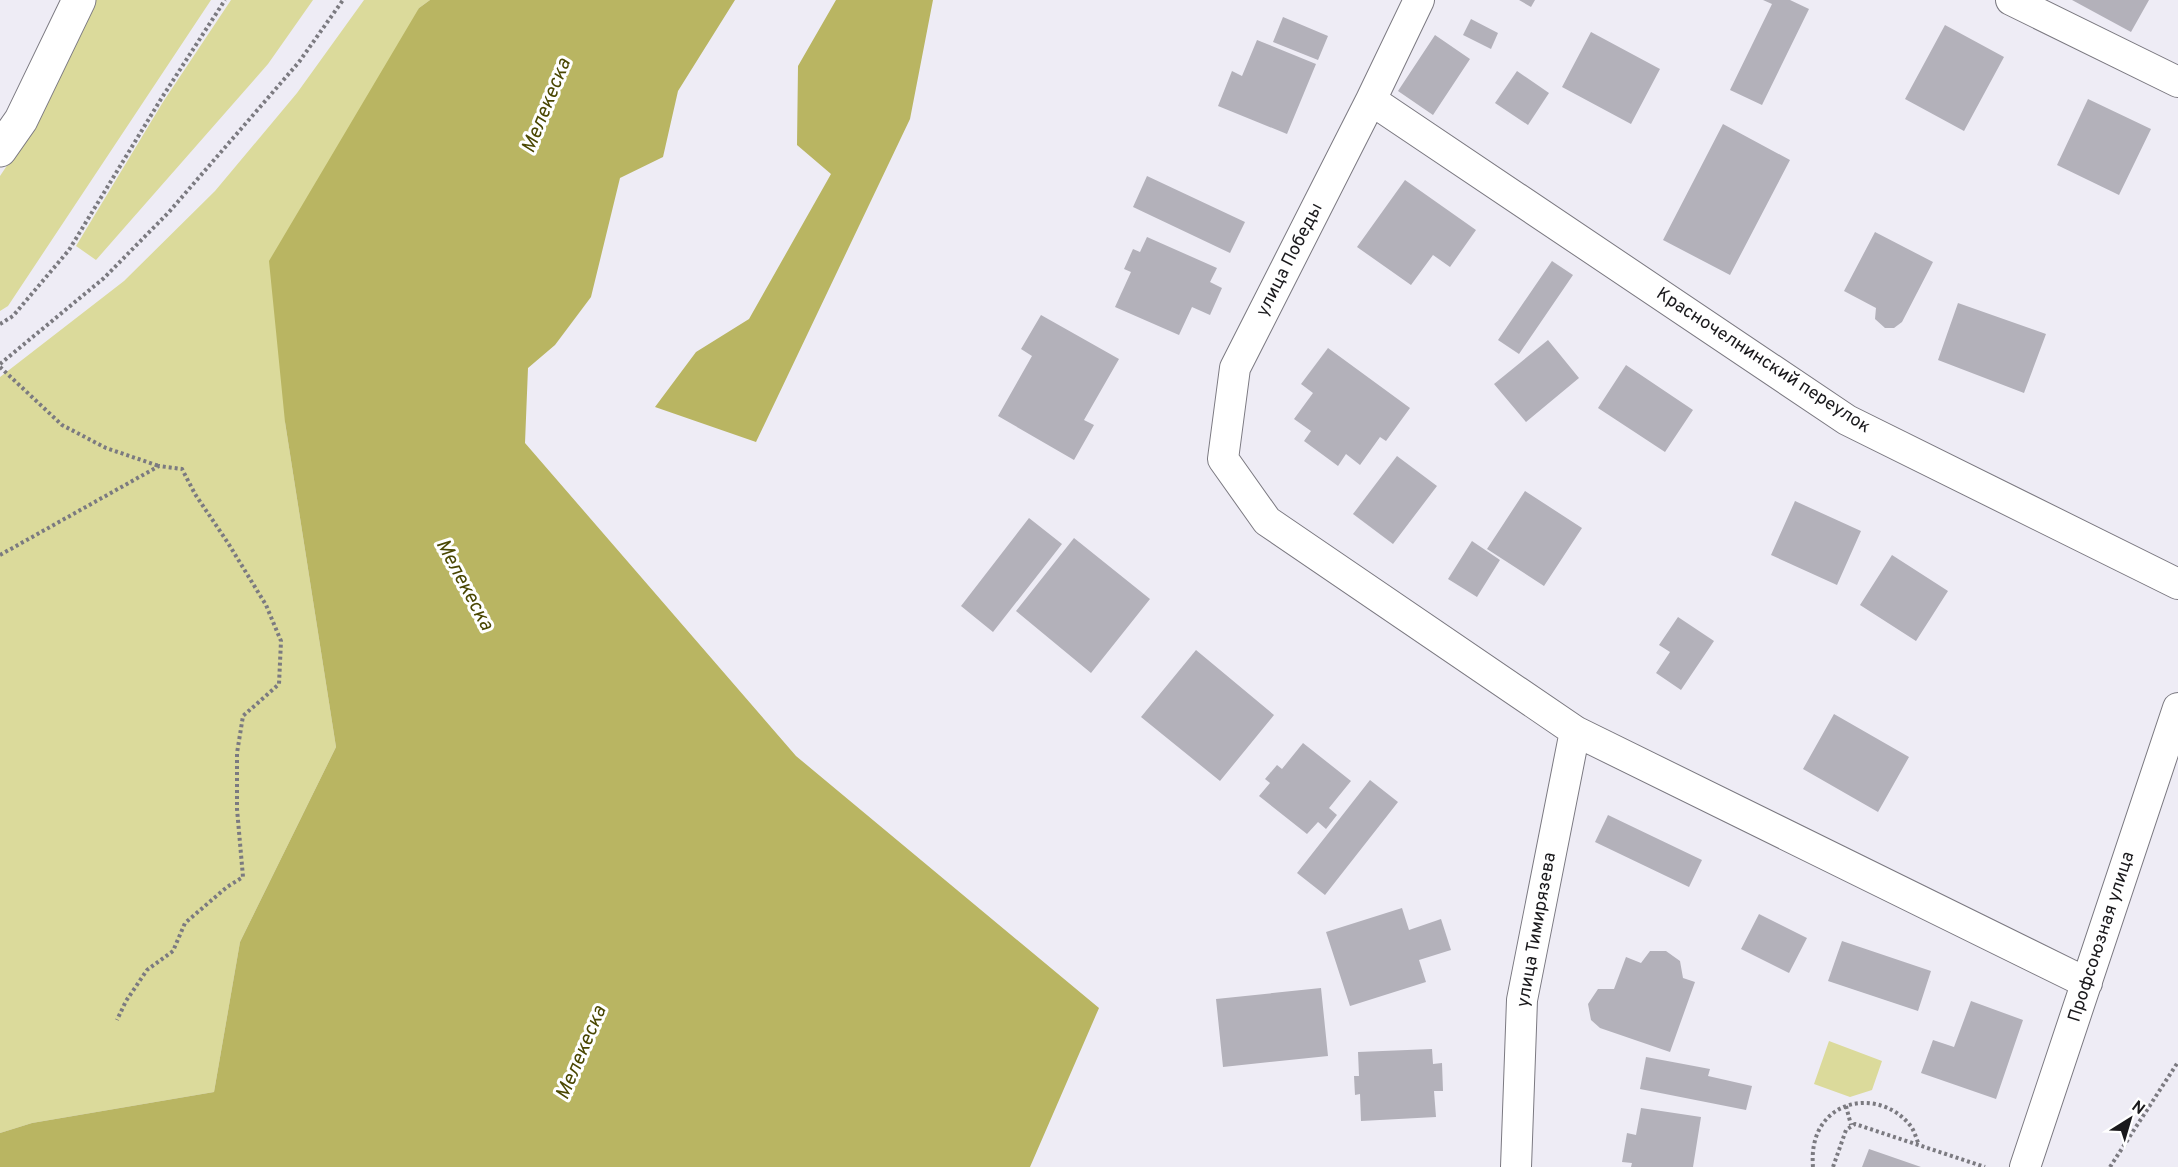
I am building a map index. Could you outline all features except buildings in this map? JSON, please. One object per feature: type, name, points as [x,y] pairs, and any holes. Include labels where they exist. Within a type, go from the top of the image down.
[{"type":"main road","points":[[0,150],[21,120],[79,0]]},
{"type":"street","name":"улица Победы","points":[[1419,0],[1235,368],[1223,459],[1267,522],[1575,732]]},
{"type":"street","points":[[2012,0],[2178,82]]},
{"type":"street","name":"Красночелнинский переулок","points":[[1371,100],[1847,420],[2178,584]]},
{"type":"street","name":"Профсоюзная улица","points":[[2025,1167],[2178,708]]},
{"type":"street","points":[[1575,732],[2087,983]]},
{"type":"street","name":"улица Тимирязева","points":[[1516,1167],[1522,1000],[1575,732]]},
{"type":"path","points":[[0,324],[13,316],[69,250],[161,99],[225,0]]},
{"type":"path","points":[[117,1020],[126,1001],[147,970],[173,951],[185,923],[227,887],[243,877],[237,809],[237,753],[243,716],[279,684],[281,641],[266,605],[195,494],[182,469],[159,466],[106,448],[62,425],[0,365],[104,278],[169,212],[299,62],[343,0]]},
{"type":"path","points":[[0,555],[159,466]]},
{"type":"path","points":[[2110,1167],[2178,1062]]},
{"type":"path","points":[[1813,1167],[1813,1148],[1819,1130],[1830,1116],[1846,1106],[1864,1102],[1882,1104],[1899,1112],[1911,1126],[1919,1145]]},
{"type":"path","points":[[1846,1106],[1851,1125]]},
{"type":"path","points":[[1833,1167],[1846,1130],[1851,1125],[1860,1125],[1984,1167]]},
{"type":"shaded area","points":[[94,0],[211,0],[8,306],[0,311],[0,176],[40,116]]},
{"type":"shaded area","points":[[231,0],[313,0],[268,64],[96,260],[76,246],[163,102]]},
{"type":"shaded area","points":[[364,0],[430,0],[419,8],[285,422],[336,747],[240,942],[214,1092],[32,1123],[0,1133],[0,377],[124,281],[215,191],[297,93]]},
{"type":"shaded area","points":[[1829,1041],[1882,1061],[1872,1090],[1850,1097],[1814,1084]]},
{"type":"water","name":"Мелекеска","points":[[430,0],[735,0],[678,91],[663,157],[620,178],[591,297],[555,345],[528,368],[525,443],[796,756],[1099,1008],[1030,1167],[0,1167],[0,1133],[32,1123],[214,1092],[240,942],[336,747],[285,422],[269,261],[419,8]]},
{"type":"water","points":[[836,0],[933,0],[910,119],[756,442],[655,407],[696,352],[749,319],[831,174],[797,145],[798,66]]}]
